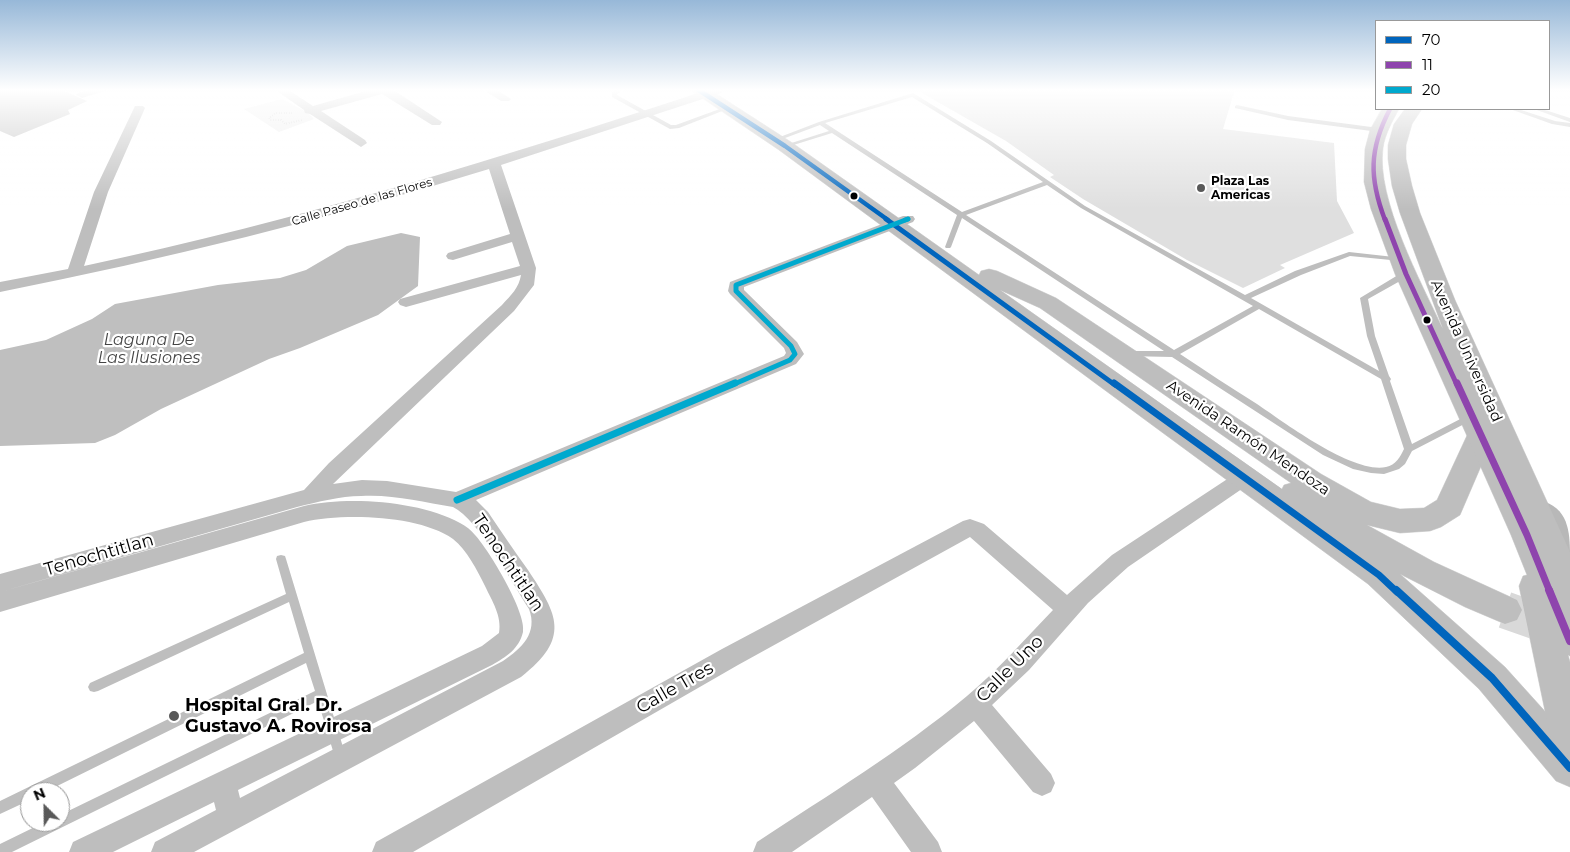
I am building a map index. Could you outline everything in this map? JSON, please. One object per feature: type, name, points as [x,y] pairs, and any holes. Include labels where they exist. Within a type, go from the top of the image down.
[{"type":"main road","points":[[764,129],[786,141],[894,219],[948,248],[989,276],[1299,496],[1393,557],[1448,586],[1505,610]]},
{"type":"main road","points":[[767,129],[894,219],[1378,575],[1492,678],[1570,768]]},
{"type":"main road","name":"Avenida Universidad","points":[[1381,129],[1374,149],[1374,182],[1381,209],[1404,266],[1527,535],[1570,641]]},
{"type":"main road","name":"Avenida Universidad","points":[[1401,129],[1398,138],[1397,159],[1402,186],[1437,287],[1570,588]]},
{"type":"main road","name":"Avenida Ramón Mendoza","points":[[989,276],[1048,304],[1311,482],[1363,512],[1400,521],[1430,519],[1449,507],[1476,426]]},
{"type":"main road","points":[[1529,494],[1553,522],[1570,549]]},
{"type":"main road","points":[[1527,535],[1538,604],[1570,740]]},
{"type":"street","points":[[75,271],[101,192],[130,129]]},
{"type":"street","points":[[336,129],[361,143]]},
{"type":"street","name":"Calle Paseo de las Flores","points":[[0,287],[300,220],[494,163],[601,129]]},
{"type":"street","points":[[307,505],[336,468],[508,308],[527,283],[529,278],[528,268],[494,163]]},
{"type":"street","points":[[457,500],[790,360],[795,354],[791,346],[736,291],[736,285],[894,219]]},
{"type":"street","points":[[453,256],[517,236]]},
{"type":"street","points":[[406,302],[528,268]]},
{"type":"street","name":"Calle Uno","points":[[767,852],[906,758],[976,704],[1020,662],[1080,596],[1132,552],[1245,477]]},
{"type":"street","name":"Tenochtitlan","points":[[0,602],[307,505],[341,490],[374,488],[457,500],[469,506],[481,518],[539,605],[544,618],[542,636],[531,654],[502,676],[165,852]]},
{"type":"street","name":"Tenochtitlan","points":[[0,583],[307,505],[328,509],[366,509],[433,522],[461,534],[481,559],[507,608],[513,627],[508,641],[497,650],[455,673],[83,852]]},
{"type":"street","points":[[967,529],[972,527],[977,530],[1068,609]]},
{"type":"street","name":"Calle Tres","points":[[386,852],[730,657],[967,529]]},
{"type":"street","points":[[976,704],[1042,782]]},
{"type":"street","points":[[875,779],[928,852]]},
{"type":"street","points":[[223,784],[232,817]]},
{"type":"lane","points":[[786,141],[810,129]]},
{"type":"lane","points":[[830,129],[1326,453],[1356,467],[1383,471],[1397,467],[1409,448],[1476,426]]},
{"type":"lane","points":[[968,129],[1095,214],[1387,379]]},
{"type":"lane","points":[[786,141],[833,131]]},
{"type":"lane","points":[[948,248],[960,215],[1047,183]]},
{"type":"lane","points":[[1244,298],[1349,254],[1404,266]]},
{"type":"lane","points":[[1404,266],[1364,298],[1371,336],[1409,448]]},
{"type":"lane","points":[[1122,354],[1174,354],[1258,306]]},
{"type":"lane","points":[[281,559],[331,732],[341,760]]},
{"type":"lane","points":[[94,687],[292,596]]},
{"type":"lane","points":[[51,782],[309,656]]},
{"type":"lane","points":[[70,817],[320,694]]},
{"type":"lane","points":[[0,808],[20,798]]},
{"type":"lane","points":[[0,851],[39,832]]},
{"type":"shaded area","points":[[274,129],[288,129],[279,132]]},
{"type":"water","points":[[0,129],[34,129],[14,137],[0,131]]},
{"type":"water","name":"Laguna De Las Ilusiones","points":[[401,233],[420,237],[418,286],[378,315],[269,359],[161,409],[115,435],[95,443],[0,446],[0,350],[46,340],[92,319],[115,304],[218,285],[280,278],[306,270],[347,246]]},
{"type":"building","name":"Plaza Las Americas","points":[[985,129],[1223,129],[1334,143],[1337,201],[1354,233],[1280,265],[1285,268],[1243,288],[1187,260],[1083,199],[1050,177],[1054,175],[1006,141]]},
{"type":"tunnel","points":[[1505,610],[1570,633]]},
{"type":"transit line","name":"70","points":[[758,129],[785,146],[1379,575],[1492,678],[1570,768]]},
{"type":"transit line","name":"11","points":[[1380,129],[1374,149],[1374,182],[1381,209],[1406,274],[1527,535],[1570,641]]},
{"type":"transit line","name":"20","points":[[457,500],[790,360],[795,354],[791,346],[736,291],[736,285],[908,219]]},
{"type":"place","name":"Plaza Las Americas","points":[[1201,188]]},
{"type":"place","name":"Hospital Gral. Dr. Gustavo A. Rovirosa","points":[[174,716]]}]
